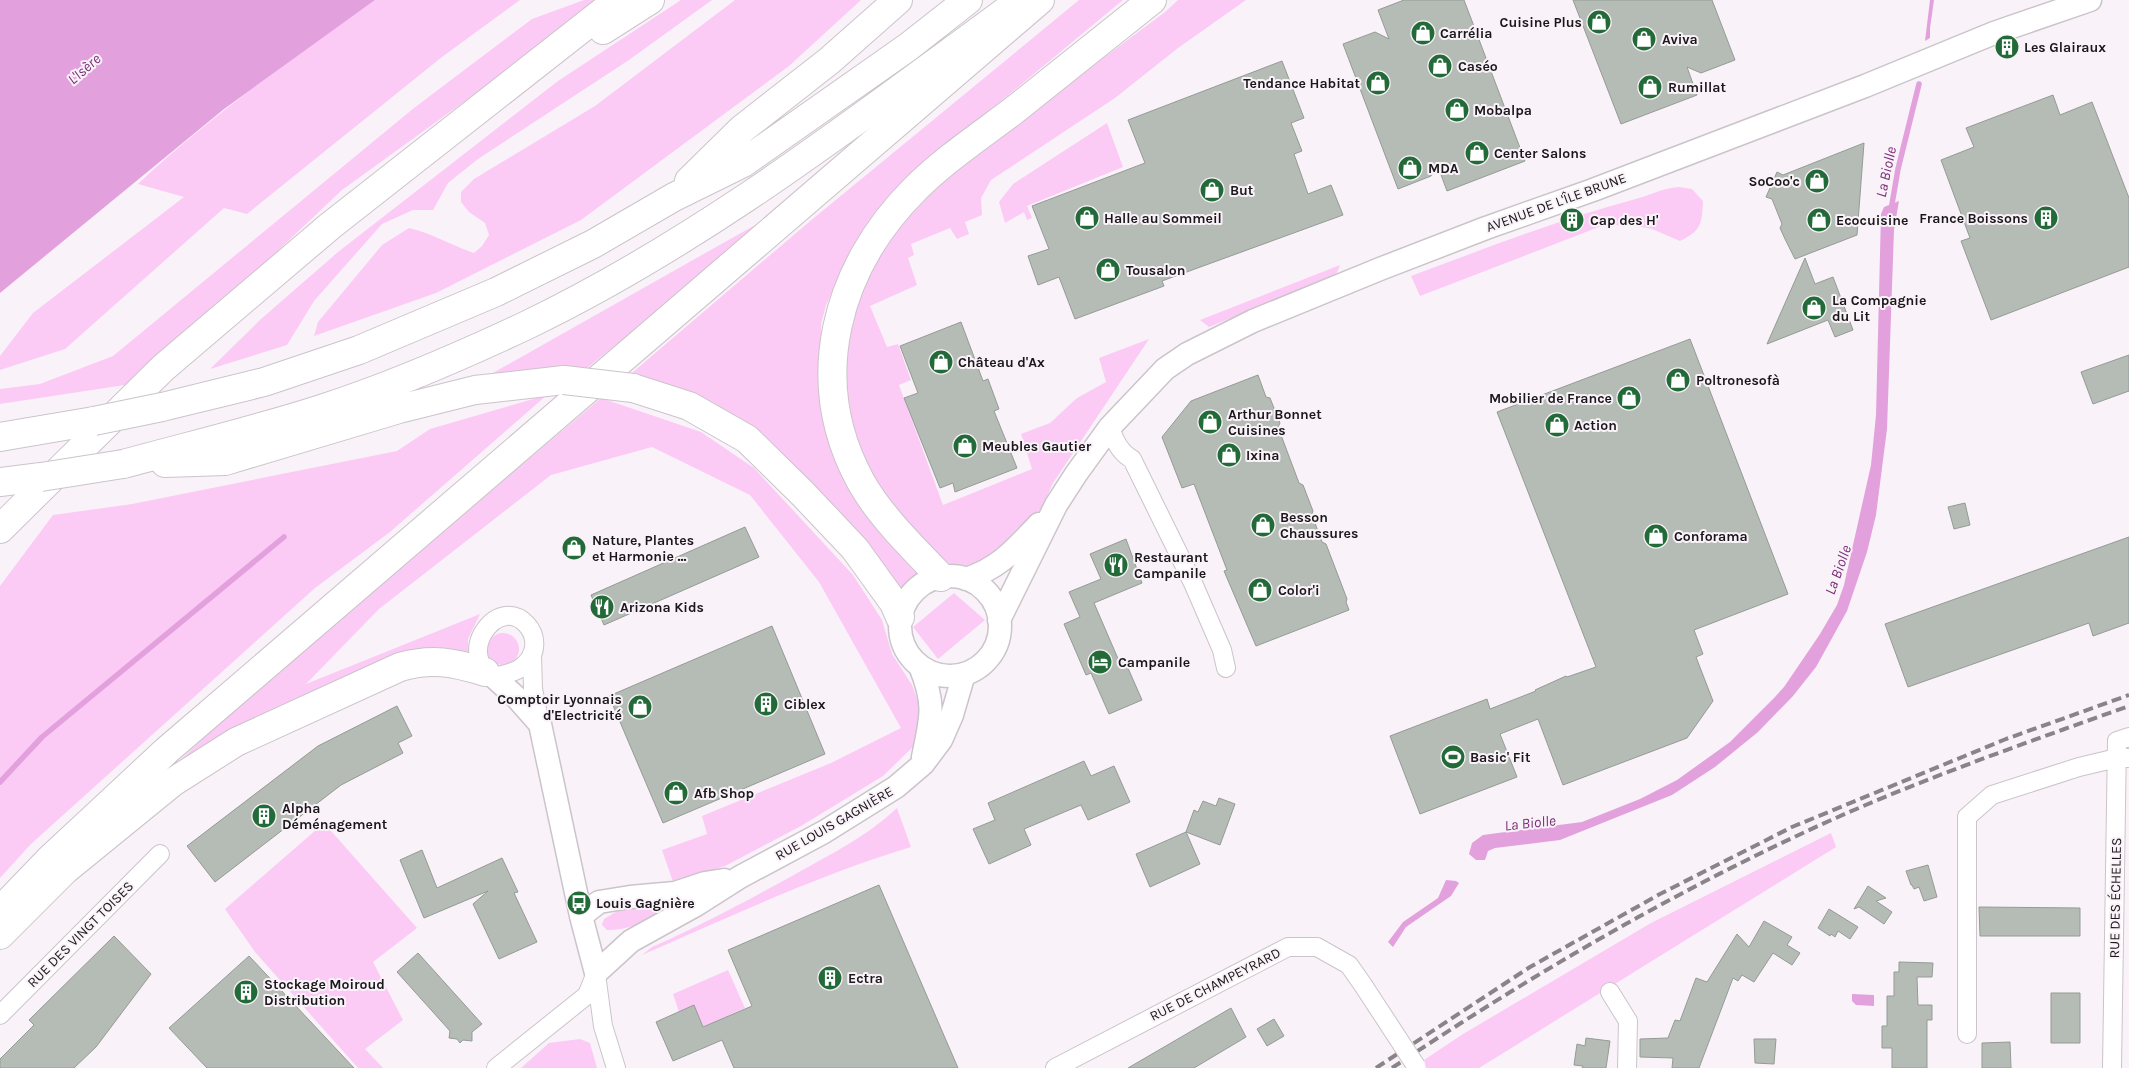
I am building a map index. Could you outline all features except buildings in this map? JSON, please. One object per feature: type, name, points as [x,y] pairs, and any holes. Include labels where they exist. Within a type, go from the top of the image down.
[{"type":"highway","points":[[0,529],[163,368],[330,226],[618,0]]},
{"type":"highway","points":[[498,96],[650,0]]},
{"type":"highway","points":[[674,197],[742,129],[829,61],[898,0]]},
{"type":"highway","points":[[0,437],[162,407],[264,382],[359,350],[496,292],[593,244],[674,197],[743,163],[908,47],[968,0]]},
{"type":"highway","points":[[0,482],[123,464],[328,406],[379,388],[525,325],[644,263],[779,177],[1021,0]]},
{"type":"highway","points":[[0,911],[50,859],[166,751],[1040,0]]},
{"type":"highway","points":[[954,578],[904,540],[862,483],[850,458],[833,399],[833,354],[842,303],[868,248],[915,188],[1152,0]]},
{"type":"highway","points":[[123,464],[225,461],[399,409],[475,390],[564,380],[633,388],[689,406],[747,439],[856,549],[894,604],[900,617]]},
{"type":"highway","points":[[0,935],[65,870],[173,782],[236,742],[415,663],[459,663],[489,675]]},
{"type":"street","name":"AVENUE DE L'ÎLE BRUNE","points":[[999,620],[1056,505],[1076,474],[1110,427],[1165,369],[1187,354],[1253,321],[1486,228],[1593,190],[1866,86],[1994,33],[2090,0]]},
{"type":"street","points":[[1110,427],[1113,437],[1125,455],[1132,459],[1193,583],[1222,650],[1226,668],[1213,652],[1137,487],[1123,466],[1125,455]]},
{"type":"street","name":"AVENUE DE L'ÎLE BRUNE","points":[[954,578],[983,573],[1008,557],[1056,505]]},
{"type":"street","points":[[954,578],[978,585],[988,594],[995,606],[999,620],[999,634],[995,647],[987,659],[976,668],[964,674],[948,676],[933,673],[920,666],[910,656],[903,644],[900,631],[900,617],[914,590],[927,582],[954,578]]},
{"type":"street","points":[[540,724],[517,698],[489,675],[478,661],[477,649],[480,638],[486,628],[502,617],[519,618],[526,622],[533,634],[533,688],[581,916],[596,973],[602,1020],[616,1068]]},
{"type":"street","points":[[489,675],[518,669],[527,663],[532,654]]},
{"type":"street","points":[[920,666],[929,690],[932,711],[922,763]]},
{"type":"street","name":"RUE LOUIS GAGNIÈRE","points":[[596,973],[631,940],[696,905],[740,877],[824,832],[887,794],[912,774],[941,740],[949,724],[964,674]]},
{"type":"street","points":[[1967,1034],[1967,818],[1992,796],[2079,767],[2123,749]]},
{"type":"street","name":"RUE DES ÉCHELLES","points":[[2112,1068],[2123,749]]},
{"type":"street","name":"RUE DES VINGT TOISES","points":[[0,1014],[160,854]]},
{"type":"street","name":"RUE LOUIS GAGNIÈRE","points":[[581,916],[599,902],[675,893],[705,883],[740,877]]},
{"type":"street","name":"RUE DE CHAMPEYRARD","points":[[1056,1068],[1247,966],[1288,947],[1317,947],[1350,965],[1416,1067]]},
{"type":"street","points":[[496,1068],[587,995],[596,973]]},
{"type":"street","points":[[1610,992],[1628,1021],[1626,1068]]},
{"type":"street","points":[[568,1010],[594,1016],[602,1020]]},
{"type":"shaded area","points":[[375,0],[520,0],[442,57],[247,214],[224,208],[65,349],[0,370],[0,356],[33,313],[184,197],[138,184],[223,111]]},
{"type":"shaded area","points":[[584,0],[600,0],[544,44],[342,190],[138,383],[0,404],[0,389],[40,384],[113,356],[414,108],[532,19]]},
{"type":"shaded area","points":[[681,0],[712,0],[629,60],[478,159],[448,183],[433,210],[413,210],[382,224],[314,301],[287,345],[210,369],[261,319],[338,252],[558,81]]},
{"type":"shaded area","points":[[735,0],[861,0],[789,66],[581,220],[436,293],[314,336],[318,322],[382,245],[409,228],[474,253],[482,246],[489,235],[485,223],[469,212],[461,202],[461,192],[474,179],[595,106]]},
{"type":"shaded area","points":[[1079,0],[1123,0],[947,146],[854,247],[826,305],[821,324],[822,413],[838,464],[863,508],[896,551],[921,572],[897,594],[809,486],[626,378],[809,222]]},
{"type":"shaded area","points":[[1178,0],[1246,0],[1178,48],[1115,98],[991,180],[981,198],[982,215],[965,222],[969,234],[957,239],[950,228],[911,244],[914,255],[908,258],[917,285],[870,306],[887,347],[898,344],[911,380],[899,385],[943,505],[1032,469],[1021,434],[1050,423],[1077,398],[1106,382],[1099,358],[1149,339],[1053,483],[1042,507],[1022,530],[982,562],[957,567],[931,553],[916,537],[858,457],[843,382],[846,323],[868,269],[908,210],[987,145],[1165,12]]},
{"type":"shaded area","points":[[1107,123],[1123,167],[1027,206],[1032,218],[1027,220],[1024,212],[1005,223],[999,202],[1013,184]]},
{"type":"shaded area","points":[[1679,187],[1692,189],[1703,201],[1699,226],[1692,234],[1680,241],[1652,229],[1626,224],[1599,227],[1420,296],[1411,276],[1548,226],[1661,190]]},
{"type":"shaded area","points":[[778,212],[585,370],[477,382]]},
{"type":"shaded area","points":[[1340,265],[1336,275],[1209,327],[1200,320]]},
{"type":"shaded area","points":[[547,395],[390,532],[315,588],[31,844],[0,878],[0,586],[53,515],[132,504],[397,451],[430,429]]},
{"type":"shaded area","points":[[601,398],[701,432],[754,468],[853,575],[882,620],[892,654],[912,685],[921,710],[915,745],[883,776],[801,826],[725,866],[673,882],[662,850],[707,834],[702,816],[831,763],[901,728],[819,582],[750,495],[652,447],[551,475],[379,609],[306,684],[480,614],[468,639],[468,658],[447,653],[173,767],[225,718]]},
{"type":"shaded area","points":[[954,593],[985,620],[938,659],[913,627]]},
{"type":"shaded area","points":[[503,633],[514,638],[519,649],[514,660],[503,665],[492,660],[487,649],[492,638]]},
{"type":"shaded area","points":[[897,808],[911,847],[808,883],[642,955],[652,947],[723,913],[833,853],[873,828]]},
{"type":"shaded area","points":[[324,823],[417,928],[373,962],[403,1020],[365,1049],[383,1068],[358,1068],[255,952],[225,909]]},
{"type":"shaded area","points":[[1831,833],[1836,847],[1479,1068],[1426,1068],[1424,1060],[1463,1034],[1651,923]]},
{"type":"shaded area","points":[[687,900],[648,920],[628,927],[607,930],[602,925],[604,919],[624,907]]},
{"type":"shaded area","points":[[728,970],[745,1008],[703,1027],[694,1006],[679,1012],[673,994]]},
{"type":"shaded area","points":[[580,1039],[590,1043],[597,1068],[521,1068],[549,1043]]},
{"type":"water","name":"L'Isère","points":[[0,0],[375,0],[224,109],[0,293]]},
{"type":"water","points":[[1930,0],[1934,0],[1930,38],[1925,41]]},
{"type":"water","points":[[1899,201],[1894,230],[1887,429],[1876,515],[1867,552],[1847,611],[1816,667],[1793,696],[1758,732],[1715,767],[1672,795],[1560,840],[1495,848],[1488,851],[1485,860],[1476,860],[1469,854],[1472,843],[1483,835],[1582,822],[1640,799],[1677,780],[1730,742],[1774,698],[1784,687],[1820,634],[1837,605],[1844,585],[1871,465],[1876,415],[1881,214],[1884,207]]},
{"type":"water","points":[[1446,880],[1459,883],[1451,896],[1406,927],[1393,947],[1388,942],[1403,922],[1438,898]]},
{"type":"water","points":[[1852,994],[1874,995],[1874,1006],[1856,1005],[1852,1001]]},
{"type":"waterway","name":"La Biolle","points":[[1891,210],[1898,169],[1919,84]]},
{"type":"waterway","points":[[0,782],[42,737],[284,537]]},
{"type":"railway","points":[[1376,1068],[1530,967],[1660,894],[1792,827],[2006,739],[2129,695]]},
{"type":"railway","points":[[1392,1068],[1492,1003],[1594,942],[1751,858],[1885,797],[2006,750],[2129,706]]},
{"type":"place","name":"Cuisine Plus","points":[[1599,22]]},
{"type":"place","name":"Carrélia","points":[[1423,33]]},
{"type":"place","name":"Aviva","points":[[1644,39]]},
{"type":"place","name":"Les Glairaux","points":[[2007,47]]},
{"type":"place","name":"Caséo","points":[[1440,66]]},
{"type":"place","name":"Tendance Habitat","points":[[1378,83]]},
{"type":"place","name":"Rumillat","points":[[1650,87]]},
{"type":"place","name":"Mobalpa","points":[[1457,110]]},
{"type":"place","name":"Center Salons","points":[[1477,153]]},
{"type":"place","name":"MDA","points":[[1410,168]]},
{"type":"place","name":"SoCoo'c","points":[[1817,181]]},
{"type":"place","name":"But","points":[[1212,190]]},
{"type":"place","name":"Halle au Sommeil","points":[[1087,218]]},
{"type":"place","name":"France Boissons","points":[[2046,218]]},
{"type":"place","name":"Cap des H'","points":[[1572,220]]},
{"type":"place","name":"Ecocuisine","points":[[1819,220]]},
{"type":"place","name":"Tousalon","points":[[1108,270]]},
{"type":"place","name":"La Compagnie du Lit","points":[[1814,308]]},
{"type":"place","name":"Château d'Ax","points":[[941,362]]},
{"type":"place","name":"Poltronesofà","points":[[1678,380]]},
{"type":"place","name":"Mobilier de France","points":[[1629,398]]},
{"type":"place","name":"Arthur Bonnet Cuisines","points":[[1210,422]]},
{"type":"place","name":"Action","points":[[1557,425]]},
{"type":"place","name":"Meubles Gautier","points":[[965,446]]},
{"type":"place","name":"Ixina","points":[[1229,455]]},
{"type":"place","name":"Besson Chaussures","points":[[1263,525]]},
{"type":"place","name":"Conforama","points":[[1656,536]]},
{"type":"place","name":"Nature, Plantes et Harmonie ...","points":[[574,548]]},
{"type":"place","name":"Restaurant Campanile","points":[[1116,565]]},
{"type":"place","name":"Color'i","points":[[1260,590]]},
{"type":"place","name":"Arizona Kids","points":[[602,607]]},
{"type":"place","name":"Campanile","points":[[1100,662]]},
{"type":"place","name":"Ciblex","points":[[766,704]]},
{"type":"place","name":"Comptoir Lyonnais d'Electricité","points":[[640,707]]},
{"type":"place","name":"Basic' Fit","points":[[1453,757]]},
{"type":"place","name":"Afb Shop","points":[[676,793]]},
{"type":"place","name":"Alpha Déménagement","points":[[264,816]]},
{"type":"place","name":"Louis Gagnière","points":[[579,903]]},
{"type":"place","name":"Ectra","points":[[830,978]]},
{"type":"place","name":"Stockage Moiroud Distribution","points":[[246,992]]}]
